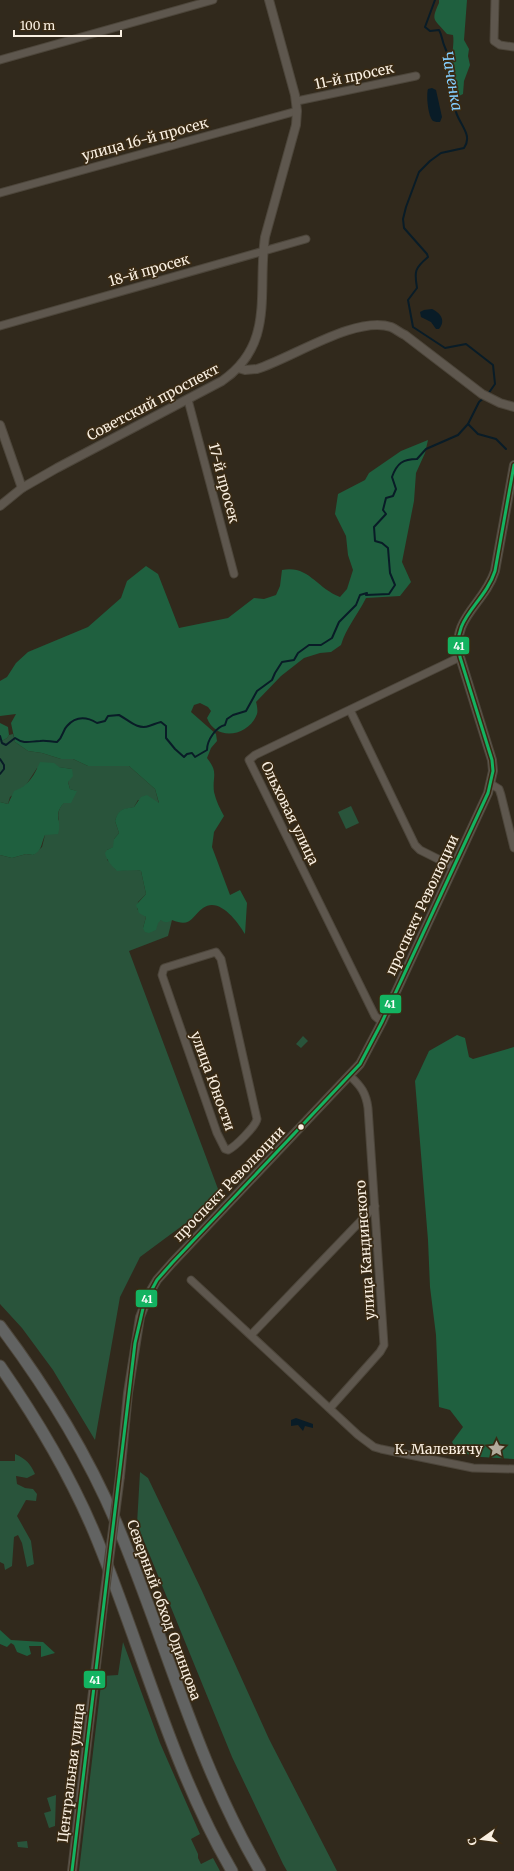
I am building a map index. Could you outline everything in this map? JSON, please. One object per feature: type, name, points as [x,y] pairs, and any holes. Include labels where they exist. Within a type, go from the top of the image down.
[{"type":"highway","name":"Северный обход Одинцова","points":[[0,1326],[39,1380],[57,1409],[98,1483],[135,1572],[190,1723],[210,1772],[247,1849],[260,1871]]},
{"type":"highway","points":[[0,1366],[37,1422],[80,1500],[113,1580],[150,1684],[186,1774],[232,1871]]},
{"type":"street","points":[[0,60],[213,0]]},
{"type":"street","name":"Советский проспект","points":[[0,506],[22,488],[63,464],[222,381],[238,368],[254,344],[259,332],[262,317],[263,251],[296,125],[298,110],[268,0]]},
{"type":"street","points":[[495,0],[494,40],[500,45],[514,47]]},
{"type":"street","name":"11-й просек","points":[[296,101],[416,76]]},
{"type":"street","name":"улица 16-й просек","points":[[0,193],[298,110]]},
{"type":"street","name":"18-й просек","points":[[0,326],[306,239]]},
{"type":"street","points":[[238,368],[245,370],[257,369],[348,330],[372,326],[383,326],[392,328],[405,335],[482,394],[493,400],[514,407]]},
{"type":"street","name":"17-й просек","points":[[188,400],[234,574]]},
{"type":"street","points":[[0,425],[22,488]]},
{"type":"street","name":"проспект Революции","points":[[120,1476],[128,1393],[135,1343],[144,1304],[157,1280],[202,1230],[360,1064],[382,1022],[491,784],[493,771],[492,760],[460,657],[457,639],[463,622],[491,582],[495,571],[512,493],[514,465]]},
{"type":"street","name":"Ольховая улица","points":[[382,1022],[375,1016],[249,760],[255,755],[460,657]]},
{"type":"street","points":[[350,710],[415,844],[420,850],[454,867]]},
{"type":"street","points":[[491,784],[499,789],[514,848]]},
{"type":"street","name":"улица Юности","points":[[216,952],[221,959],[228,992],[257,1119],[255,1125],[228,1150],[225,1149],[217,1133],[163,980],[162,971],[164,968],[216,952]]},
{"type":"street","name":"улица Кандинского","points":[[330,1408],[380,1352],[384,1345],[367,1097],[362,1087],[350,1076]]},
{"type":"street","points":[[251,1336],[375,1206]]},
{"type":"street","points":[[191,1280],[358,1435],[374,1447],[473,1468],[514,1469]]},
{"type":"street","name":"Центральная улица","points":[[72,1871],[120,1476]]},
{"type":"green space","points":[[439,0],[467,0],[464,40],[469,49],[468,56],[470,65],[464,81],[463,94],[455,98],[451,93],[449,78],[453,35],[447,34],[435,20],[434,17]]},
{"type":"green space","points":[[428,440],[425,453],[416,473],[414,501],[402,562],[411,582],[400,596],[366,598],[349,627],[341,645],[331,652],[320,653],[304,658],[281,676],[256,702],[257,714],[247,727],[240,731],[225,733],[217,731],[211,726],[207,718],[211,711],[208,707],[200,703],[194,705],[191,712],[216,734],[217,741],[211,748],[207,758],[213,767],[214,792],[218,805],[224,816],[214,832],[212,847],[230,895],[240,890],[247,903],[245,934],[233,917],[215,905],[209,905],[203,908],[187,922],[183,923],[172,920],[169,922],[164,922],[161,920],[158,923],[156,930],[149,933],[145,932],[143,928],[146,917],[139,913],[136,905],[146,894],[141,871],[117,871],[108,861],[105,853],[113,847],[114,839],[119,833],[115,821],[120,811],[134,807],[141,797],[147,795],[159,803],[155,789],[129,766],[88,766],[73,759],[61,759],[42,753],[28,751],[15,742],[11,723],[16,714],[0,716],[0,681],[7,677],[16,663],[28,652],[88,627],[121,598],[127,581],[146,566],[158,574],[179,628],[228,618],[254,598],[264,599],[276,595],[280,586],[282,570],[291,569],[306,574],[340,597],[347,589],[353,570],[348,555],[346,536],[335,514],[338,494],[365,480],[369,473],[401,451]]},
{"type":"green space","points":[[0,723],[8,727],[9,735],[0,742]]},
{"type":"green space","points":[[13,734],[15,742],[28,751],[42,753],[61,759],[73,759],[88,766],[129,766],[155,789],[159,804],[138,800],[134,807],[124,809],[118,814],[115,821],[119,833],[114,839],[114,847],[107,850],[107,860],[114,865],[115,869],[141,871],[146,894],[138,902],[137,909],[146,917],[143,928],[161,920],[172,920],[168,936],[129,951],[221,1197],[140,1257],[120,1297],[95,1440],[53,1370],[22,1328],[0,1304],[0,855],[12,858],[26,854],[33,855],[42,847],[45,835],[59,820],[58,815],[61,807],[76,791],[70,789],[68,782],[72,769],[58,767],[37,768],[26,785],[10,797],[8,804],[0,802],[0,742],[9,735]]},
{"type":"green space","points":[[40,762],[54,763],[59,767],[72,769],[73,776],[68,782],[70,789],[77,791],[71,803],[64,803],[59,811],[58,834],[45,835],[40,849],[36,853],[33,855],[26,854],[12,858],[0,855],[0,802],[8,804],[14,791],[27,783],[36,771]]},
{"type":"green space","points":[[351,806],[359,823],[346,829],[338,812]]},
{"type":"green space","points":[[457,1035],[465,1038],[469,1057],[473,1059],[514,1047],[514,1459],[481,1457],[458,1452],[452,1442],[463,1427],[450,1410],[439,1407],[436,1335],[430,1287],[428,1240],[415,1081],[429,1051]]},
{"type":"green space","points":[[303,1036],[308,1041],[301,1048],[296,1044]]},
{"type":"green space","points":[[15,1454],[27,1462],[35,1474],[27,1478],[16,1476],[17,1484],[25,1488],[33,1489],[37,1494],[36,1501],[26,1500],[17,1516],[31,1541],[34,1564],[27,1567],[22,1543],[18,1535],[14,1537],[12,1566],[5,1570],[4,1564],[0,1562],[0,1461],[15,1461]]},
{"type":"green space","points":[[140,1472],[148,1478],[202,1591],[269,1739],[337,1871],[287,1871],[283,1864],[232,1757],[137,1524]]},
{"type":"green space","points":[[0,1630],[11,1640],[43,1642],[55,1653],[41,1657],[41,1646],[29,1646],[31,1654],[27,1656],[17,1652],[14,1645],[11,1643],[7,1647],[0,1644]]},
{"type":"green space","points":[[123,1642],[160,1743],[200,1834],[191,1839],[198,1854],[198,1858],[201,1864],[213,1858],[220,1871],[79,1871],[102,1676],[118,1675]]},
{"type":"green space","points":[[56,1795],[55,1826],[49,1828],[44,1813],[51,1811],[47,1798]]},
{"type":"green space","points":[[27,1841],[28,1848],[18,1847],[17,1842]]},
{"type":"water","points":[[432,88],[436,90],[442,117],[440,122],[433,121],[431,119],[429,111],[427,92],[428,89]]},
{"type":"water","points":[[432,309],[442,318],[442,323],[439,329],[436,329],[431,322],[421,317],[420,312]]},
{"type":"water","points":[[296,1418],[313,1424],[313,1428],[305,1426],[303,1431],[298,1425],[291,1426],[291,1420]]},
{"type":"waterway","name":"Чаченка","points":[[435,0],[425,27],[430,31],[439,30],[441,34],[450,61],[456,113],[466,133],[467,143],[464,148],[441,153],[419,172],[403,219],[404,228],[428,257],[416,270],[417,288],[408,300],[413,327],[445,348],[466,344],[493,365],[495,384],[488,394]]},
{"type":"waterway","name":"Чаченка","points":[[0,736],[2,743],[6,745],[15,738],[25,742],[57,742],[61,738],[65,728],[74,720],[82,718],[97,723],[105,721],[108,716],[119,715],[141,727],[161,722],[166,726],[166,738],[184,757],[187,754],[192,753],[195,757],[207,750],[210,738],[215,731],[225,725],[227,719],[233,715],[246,711],[257,691],[272,680],[282,662],[294,660],[298,653],[309,645],[321,645],[332,638],[339,622],[356,605],[360,595],[367,593],[366,595],[389,594],[395,585],[390,573],[388,548],[382,543],[375,541],[374,527],[386,514],[383,510],[386,498],[393,496],[396,489],[392,477],[394,472],[398,465],[404,461],[417,459],[426,449],[458,435],[468,424],[479,402],[485,397]]},
{"type":"waterway","points":[[468,424],[478,434],[496,439],[506,449]]},
{"type":"waterway","name":"Чаченка","points":[[0,759],[4,765],[4,769],[0,774]]},
{"type":"transit line","name":"41","points":[[72,1871],[135,1343],[144,1304],[157,1280],[172,1263],[360,1064],[382,1022],[488,793],[493,771],[492,760],[460,657],[458,644],[460,632],[464,622],[490,583],[495,571],[514,465]]},
{"type":"place","name":"К. Малевичу","points":[[496,1449]]}]
